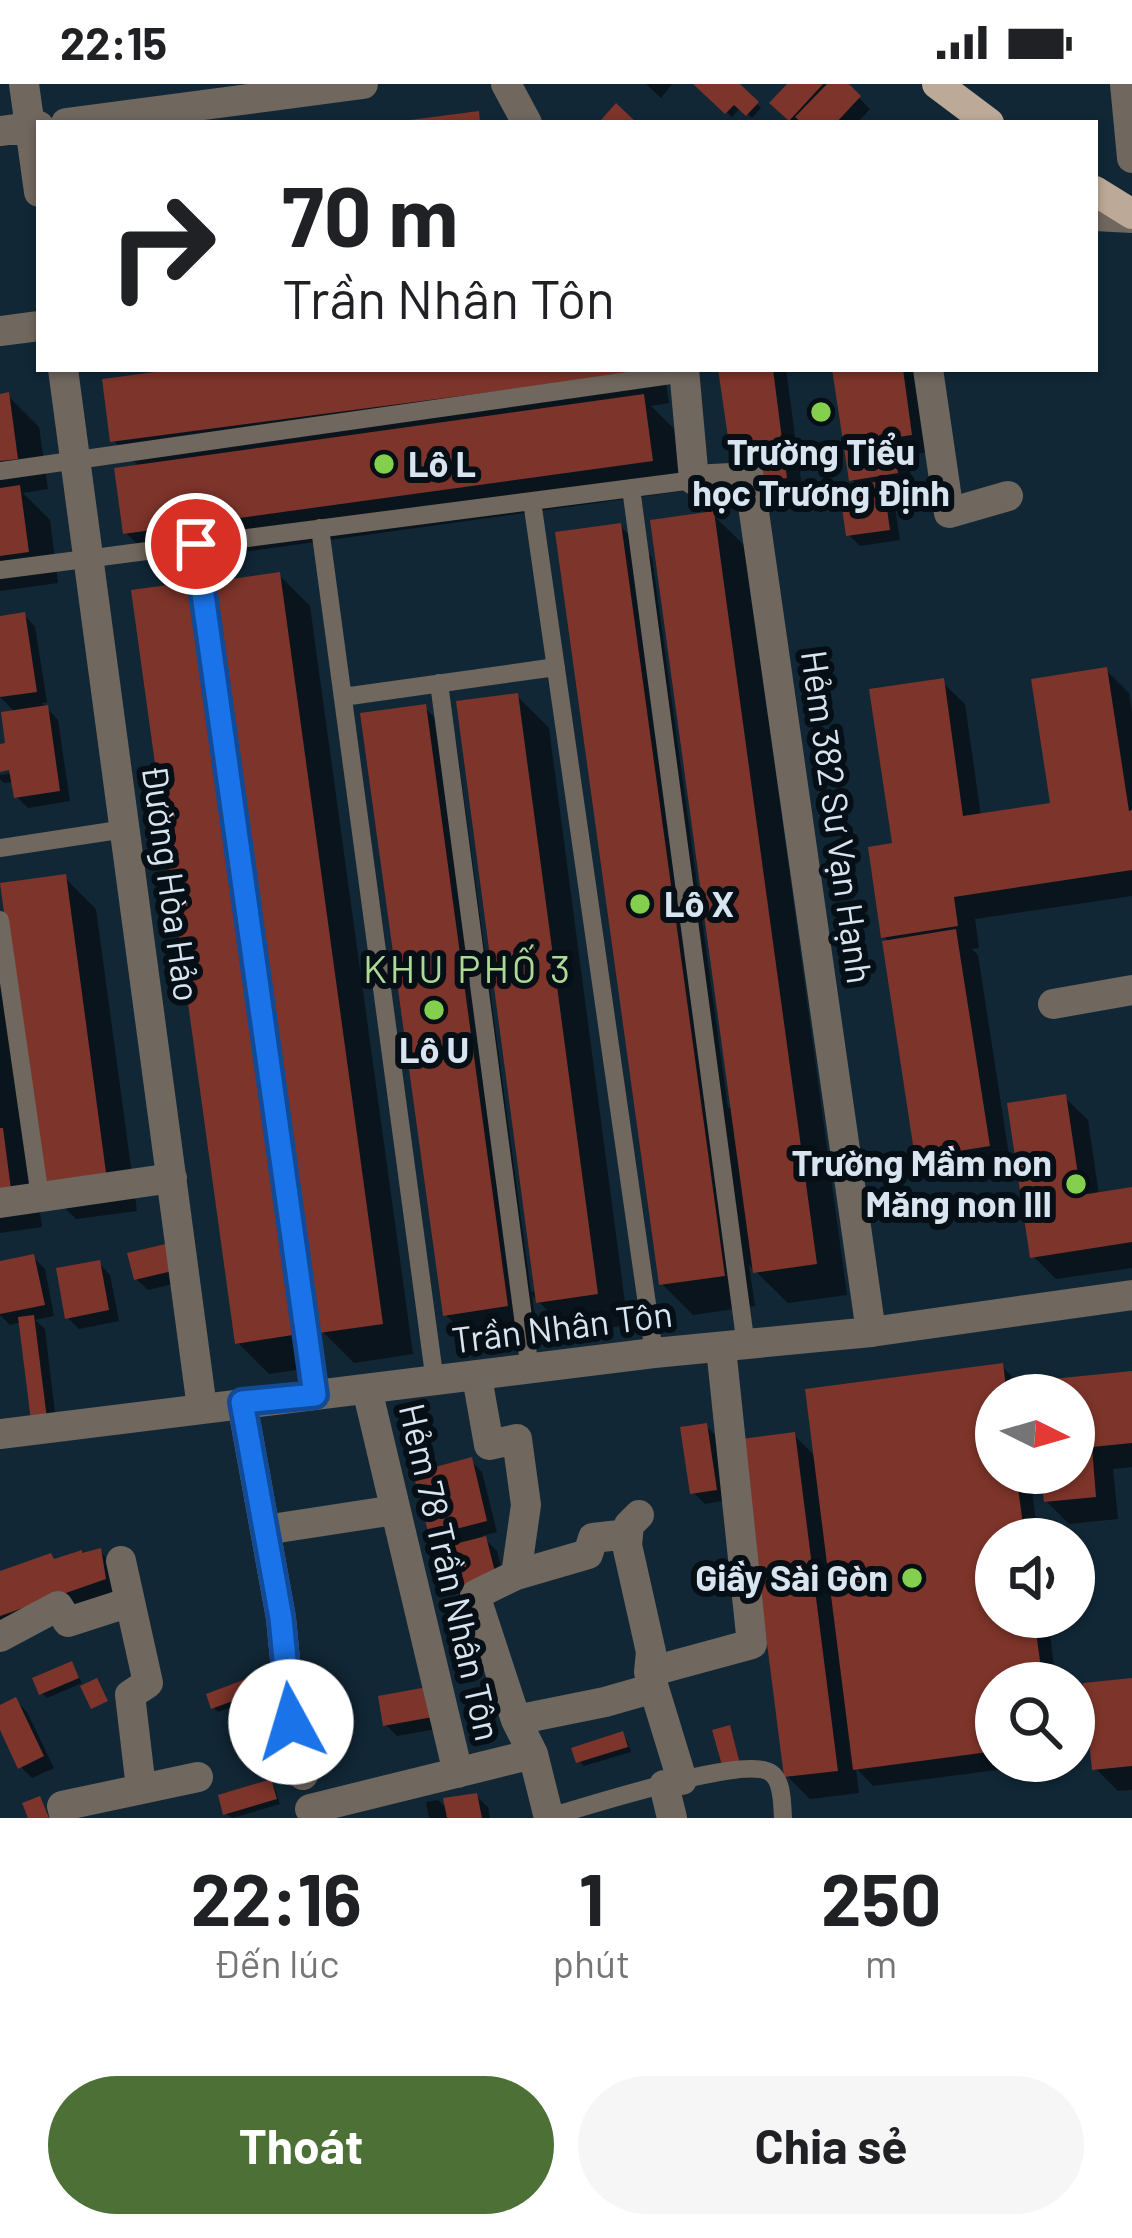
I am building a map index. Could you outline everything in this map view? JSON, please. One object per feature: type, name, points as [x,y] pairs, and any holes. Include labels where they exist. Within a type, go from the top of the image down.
[{"type":"main road","points":[[937,84],[985,120]]},
{"type":"main road","points":[[1098,193],[1132,216]]},
{"type":"street","points":[[24,84],[23,128],[36,180]]},
{"type":"street","points":[[81,120],[206,95],[363,84]]},
{"type":"street","points":[[506,84],[525,120]]},
{"type":"street","points":[[1125,84],[1132,158]]},
{"type":"street","points":[[1098,216],[1132,216]]},
{"type":"street","points":[[0,331],[36,326]]},
{"type":"street","name":"Đường Hòa Hảo","points":[[63,372],[202,1408]]},
{"type":"street","points":[[685,372],[694,480]]},
{"type":"street","points":[[928,372],[949,513],[1008,496]]},
{"type":"street","name":"Hẻm 382 Sư Vạn Hạnh","points":[[694,480],[749,477],[871,1332]]},
{"type":"street","points":[[1053,1004],[1132,989]]},
{"type":"street","points":[[0,1203],[172,1178]]},
{"type":"street","name":"Trần Nhân Tôn","points":[[0,1434],[654,1353],[871,1332],[1132,1295]]},
{"type":"street","points":[[516,1720],[605,1702],[752,1644],[734,1347]]},
{"type":"street","points":[[476,1377],[489,1445],[518,1439],[526,1505],[516,1575]]},
{"type":"street","name":"Hẻm 78 Trần Nhân Tôn","points":[[367,1389],[458,1773]]},
{"type":"street","points":[[242,1402],[281,1618],[291,1722],[303,1775]]},
{"type":"street","points":[[265,1530],[395,1510]]},
{"type":"street","points":[[549,1818],[533,1754],[516,1720],[476,1595],[516,1575],[588,1554],[593,1538],[634,1524],[627,1545],[673,1783],[672,1818]]},
{"type":"street","points":[[121,1561],[148,1683],[130,1695],[141,1788]]},
{"type":"street","points":[[0,1637],[58,1606],[68,1622],[130,1602]]},
{"type":"street","points":[[311,1813],[533,1754]]},
{"type":"street","points":[[65,1818],[62,1806],[198,1778]]},
{"type":"lane","points":[[0,471],[678,372]]},
{"type":"lane","points":[[0,570],[694,480]]},
{"type":"lane","points":[[631,488],[734,1347]]},
{"type":"lane","points":[[532,501],[654,1353]]},
{"type":"lane","points":[[320,528],[435,1382]]},
{"type":"lane","points":[[196,544],[315,1395]]},
{"type":"lane","points":[[343,697],[556,667]]},
{"type":"lane","points":[[440,683],[530,1370]]},
{"type":"lane","points":[[0,848],[124,829]]},
{"type":"lane","points":[[0,920],[40,1197]]},
{"type":"lane","points":[[549,1818],[730,1769],[769,1770],[777,1779],[783,1818]]},
{"type":"lane","points":[[303,1775],[311,1813]]},
{"type":"building","points":[[693,84],[740,84],[759,102],[746,116],[734,105],[725,114]]},
{"type":"building","points":[[787,84],[823,84],[790,120],[769,103]]},
{"type":"building","points":[[827,84],[849,84],[861,96],[839,120],[795,117]]},
{"type":"building","points":[[616,103],[634,120],[601,120]]},
{"type":"building","points":[[479,111],[480,120],[410,120]]},
{"type":"building","points":[[155,372],[644,372],[110,442],[102,379]]},
{"type":"building","points":[[718,372],[773,372],[787,478],[758,483],[746,472],[743,450],[730,451]]},
{"type":"building","points":[[832,372],[903,372],[912,435],[892,438],[898,473],[849,481]]},
{"type":"building","points":[[9,392],[18,459],[0,461],[0,394]]},
{"type":"building","name":"Lô L","points":[[644,394],[653,461],[123,534],[114,468]]},
{"type":"building","points":[[883,481],[890,530],[846,536],[839,487]]},
{"type":"building","points":[[20,485],[29,552],[0,556],[0,488]]},
{"type":"building","points":[[714,511],[817,1264],[753,1273],[650,520]]},
{"type":"building","name":"Lô X","points":[[621,523],[725,1276],[659,1285],[555,532]]},
{"type":"building","points":[[280,572],[383,1324],[319,1333],[216,581]]},
{"type":"building","points":[[190,582],[293,1335],[235,1344],[131,590]]},
{"type":"building","points":[[25,612],[37,692],[0,697],[0,616]]},
{"type":"building","points":[[1107,667],[1132,810],[1132,870],[954,897],[958,926],[881,938],[868,847],[892,843],[869,689],[944,678],[963,816],[1050,803],[1031,679]]},
{"type":"building","points":[[518,693],[598,1294],[536,1303],[456,701]]},
{"type":"building","name":"Lô U","points":[[426,704],[508,1306],[443,1316],[360,713]]},
{"type":"building","points":[[48,705],[60,791],[14,798],[9,770],[0,772],[0,744],[5,743],[1,712]]},
{"type":"building","points":[[66,874],[107,1180],[42,1189],[0,883]]},
{"type":"building","points":[[956,929],[990,1146],[915,1158],[882,941]]},
{"type":"building","name":"Trường Mầm non Măng non III","points":[[1066,1094],[1081,1195],[1132,1187],[1132,1242],[1030,1258],[1007,1103]]},
{"type":"building","points":[[3,1128],[12,1197],[0,1198]]},
{"type":"building","points":[[174,1242],[181,1269],[134,1280],[127,1253]]},
{"type":"building","points":[[34,1254],[45,1305],[0,1314],[0,1261]]},
{"type":"building","points":[[100,1260],[109,1310],[65,1319],[56,1268]]},
{"type":"building","points":[[34,1315],[47,1419],[31,1421],[18,1317]]},
{"type":"building","name":"Giầy Sài Gòn","points":[[1003,1363],[1004,1374],[975,1374],[975,1494],[1019,1494],[1022,1518],[975,1518],[975,1638],[1037,1638],[1040,1662],[975,1662],[975,1754],[853,1770],[805,1389]]},
{"type":"building","points":[[1132,1371],[1132,1443],[1095,1447],[1095,1375]]},
{"type":"building","points":[[707,1423],[717,1490],[690,1494],[680,1427]]},
{"type":"building","points":[[795,1432],[838,1771],[784,1777],[741,1439]]},
{"type":"building","points":[[472,1457],[487,1521],[429,1536],[413,1473]]},
{"type":"building","points":[[1095,1484],[1096,1497],[1044,1502],[1043,1494],[1095,1494]]},
{"type":"building","points":[[486,1536],[496,1576],[449,1588],[439,1548]]},
{"type":"building","points":[[101,1548],[106,1579],[0,1616],[0,1571],[51,1553],[54,1559]]},
{"type":"building","points":[[72,1661],[79,1678],[39,1695],[32,1678]]},
{"type":"building","points":[[97,1678],[108,1701],[91,1709],[80,1686]]},
{"type":"building","points":[[1132,1678],[1132,1766],[1095,1770],[1095,1682]]},
{"type":"building","points":[[246,1679],[252,1694],[211,1709],[206,1694]]},
{"type":"building","points":[[427,1687],[433,1717],[383,1726],[378,1696]]},
{"type":"building","points":[[16,1697],[44,1756],[18,1769],[0,1730],[0,1705]]},
{"type":"building","points":[[730,1725],[740,1764],[723,1769],[712,1730]]},
{"type":"building","points":[[623,1731],[628,1747],[576,1763],[571,1748]]},
{"type":"building","points":[[271,1779],[277,1799],[223,1815],[218,1795]]},
{"type":"building","points":[[477,1793],[482,1818],[447,1818],[443,1798]]},
{"type":"building","points":[[40,1796],[49,1818],[28,1818],[22,1803]]},
{"type":"place","name":"Trường Tiểu học Trương Định","points":[[821,412]]},
{"type":"place","name":"Lô L","points":[[384,464]]},
{"type":"place","name":"Lô X","points":[[640,904]]},
{"type":"place","name":"Lô U","points":[[434,1010]]},
{"type":"place","name":"Trường Mầm non Măng non III","points":[[1076,1184]]},
{"type":"place","name":"Giầy Sài Gòn","points":[[912,1578]]},
{"type":"district","name":"KHU PHỐ 3","points":[[468,969]]},
{"type":"route","points":[[196,544],[315,1395],[242,1402],[281,1618],[291,1722]]}]
